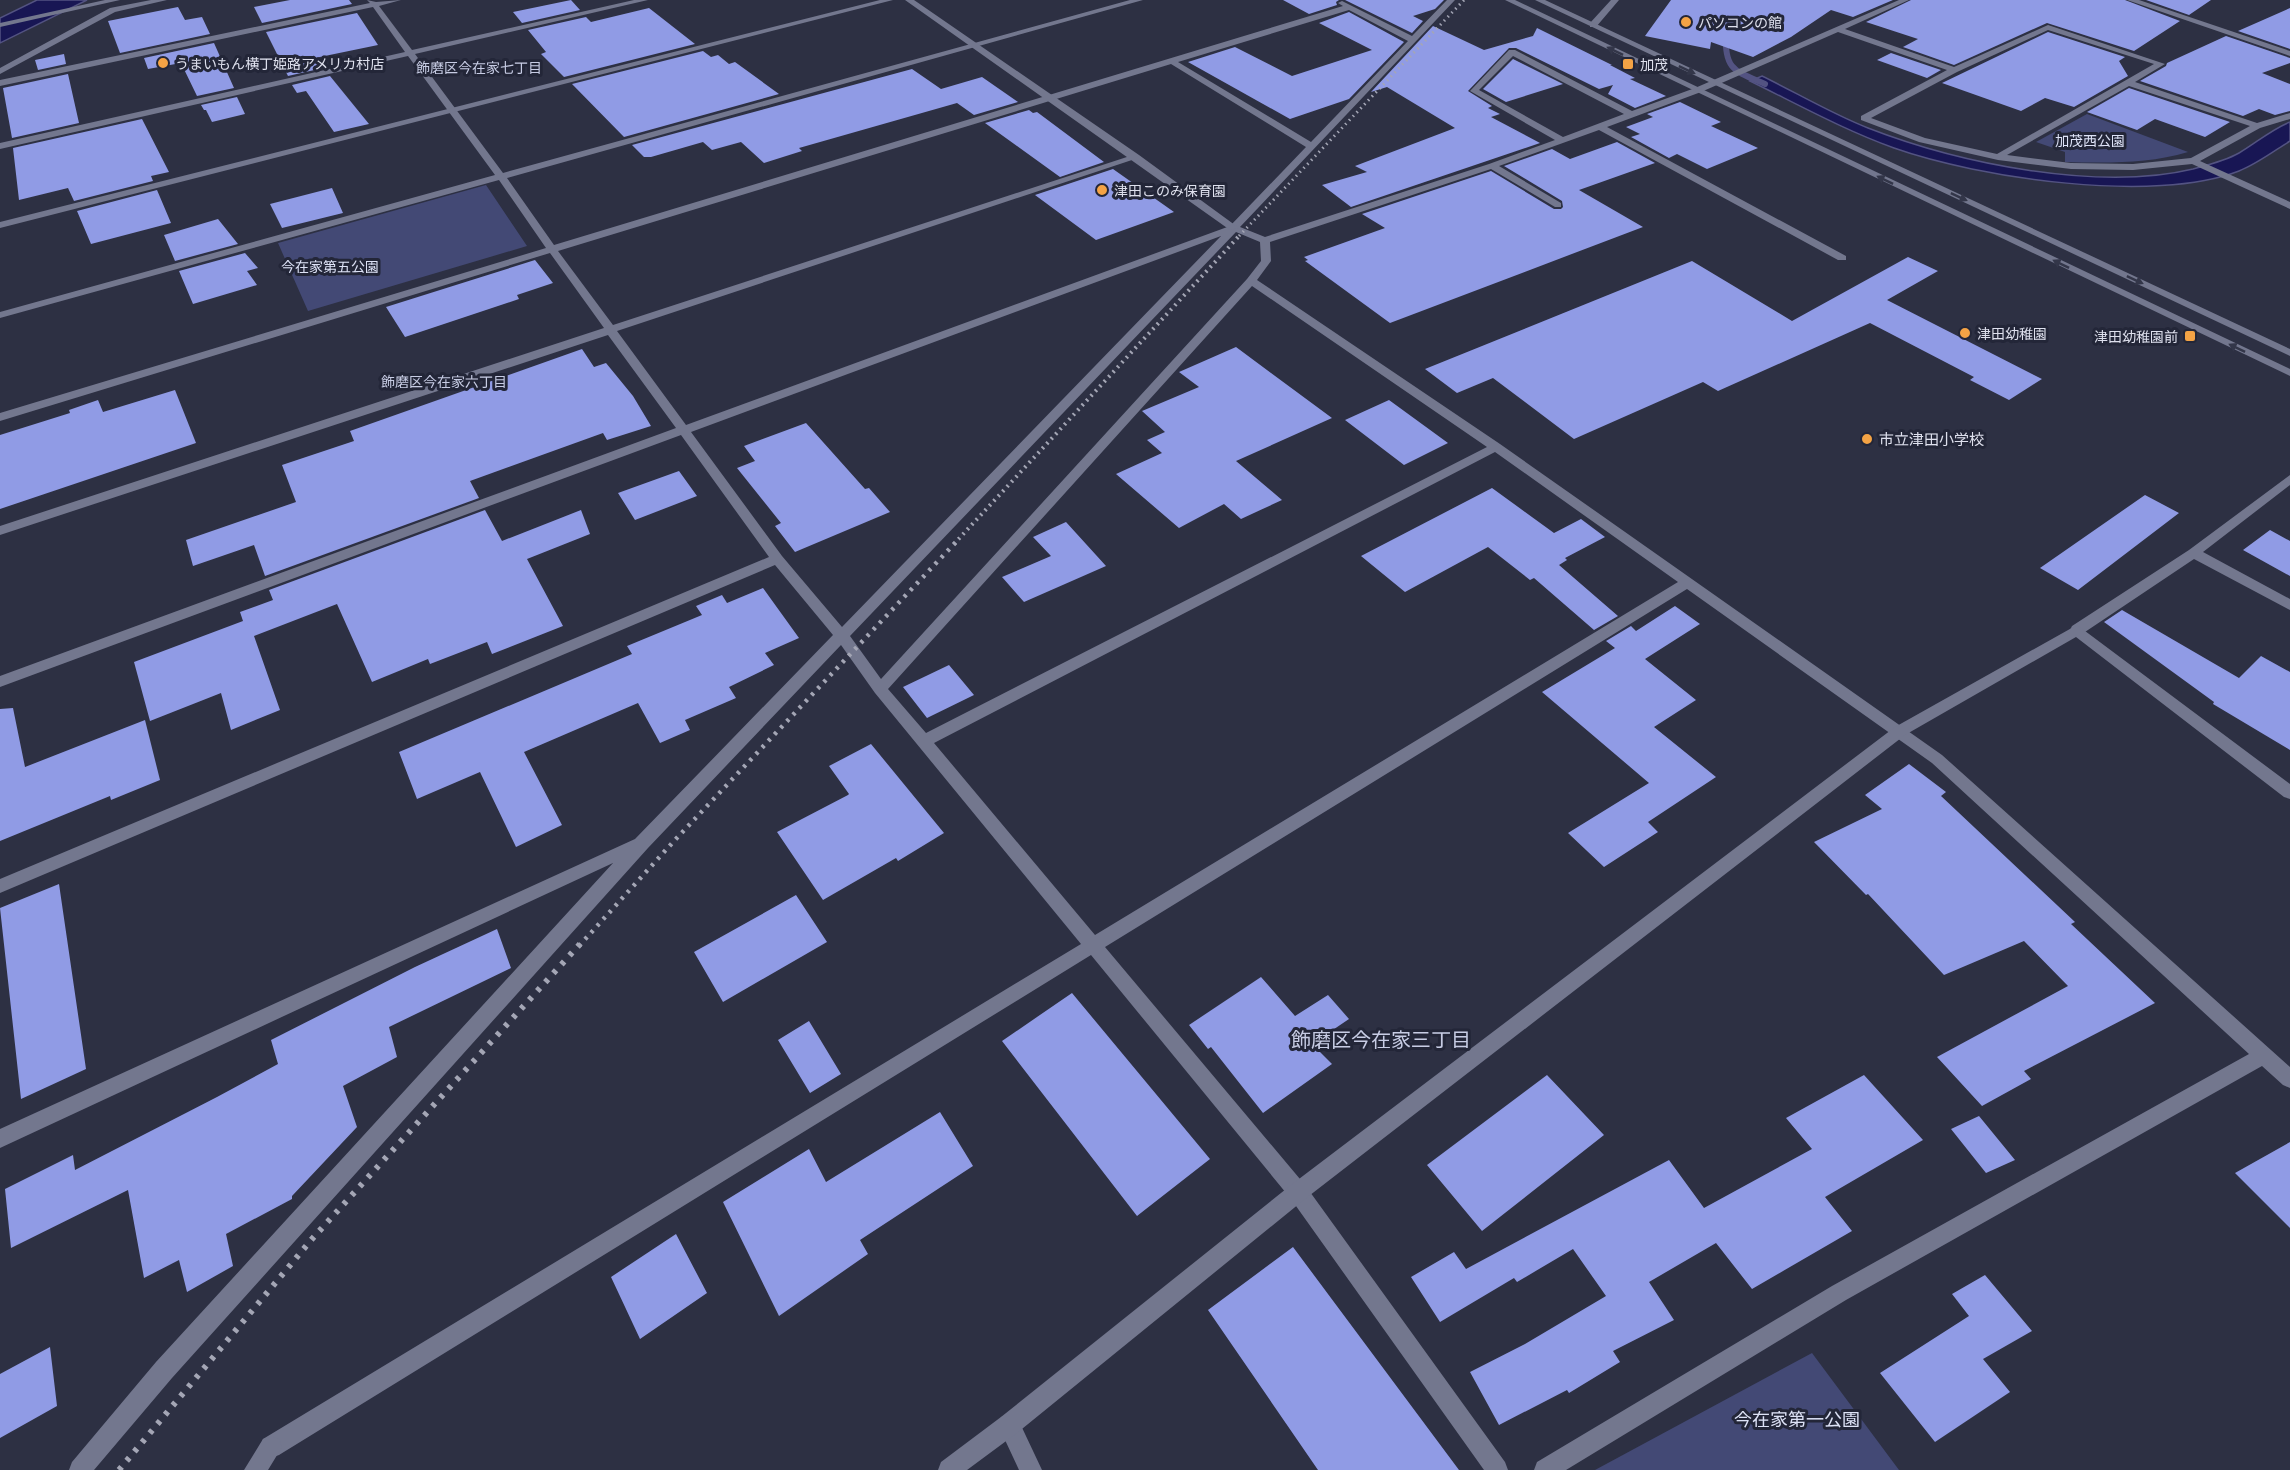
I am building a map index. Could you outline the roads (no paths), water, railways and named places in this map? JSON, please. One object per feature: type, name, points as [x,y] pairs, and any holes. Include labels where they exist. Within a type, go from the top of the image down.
[{"type":"street","points":[[0,17],[80,0]]},
{"type":"street","points":[[0,25],[116,0]]},
{"type":"street","points":[[0,71],[113,10],[163,0]]},
{"type":"street","points":[[0,83],[373,2],[397,0]]},
{"type":"street","points":[[0,146],[644,0]]},
{"type":"street","points":[[0,225],[889,0]]},
{"type":"street","points":[[909,0],[1136,157],[1234,228],[1265,240],[1492,166],[1698,90],[1905,0]]},
{"type":"street","points":[[0,315],[1139,0]]},
{"type":"street","points":[[1336,0],[1413,40]]},
{"type":"street","points":[[80,1470],[164,1370],[642,843],[1451,0]]},
{"type":"street","points":[[1509,0],[2290,373]]},
{"type":"street","points":[[1539,0],[2290,353]]},
{"type":"street","points":[[1593,25],[1615,0]]},
{"type":"street","points":[[2131,0],[2290,54]]},
{"type":"street","points":[[373,2],[777,559],[841,635],[880,689],[1298,1192],[1497,1470]]},
{"type":"street","points":[[0,417],[1348,7]]},
{"type":"street","points":[[1998,157],[2161,64],[2048,27],[1954,70],[1864,118],[1922,140],[1998,157],[2071,166],[2123,167],[2193,161],[2257,126],[2290,116]]},
{"type":"street","points":[[1838,29],[1954,70]]},
{"type":"street","points":[[1562,140],[1474,91],[1512,52],[1631,114]]},
{"type":"street","points":[[1170,60],[1312,147]]},
{"type":"street","points":[[2127,82],[2257,126]]},
{"type":"street","points":[[1599,126],[1842,258]]},
{"type":"street","points":[[0,531],[1136,157]]},
{"type":"street","points":[[2193,161],[2290,206]]},
{"type":"street","points":[[1492,166],[1558,205]]},
{"type":"street","points":[[0,682],[1234,228]]},
{"type":"street","points":[[880,689],[1251,281],[1266,261],[1265,240]]},
{"type":"street","points":[[1251,281],[1496,447],[1937,759],[2290,1079]]},
{"type":"street","points":[[924,741],[1496,447]]},
{"type":"street","points":[[949,1470],[1009,1425],[1298,1192],[1900,732],[2077,630],[2194,553],[2290,479]]},
{"type":"street","points":[[2194,553],[2290,605]]},
{"type":"street","points":[[0,886],[777,559]]},
{"type":"street","points":[[255,1470],[271,1447],[1688,582]]},
{"type":"street","points":[[2077,630],[2290,794]]},
{"type":"street","points":[[0,1139],[642,843]]},
{"type":"street","points":[[1545,1470],[1839,1293],[2264,1055]]},
{"type":"street","points":[[1009,1425],[1031,1470]]},
{"type":"waterway","points":[[1726,34],[1727,55],[1734,68],[1765,84]]},
{"type":"railway","points":[[1239,236],[1464,0]]},
{"type":"railway","points":[[954,544],[1240,235]]},
{"type":"railway","points":[[579,946],[674,841],[956,542]]},
{"type":"railway","points":[[119,1470],[312,1239],[580,944]]},
{"type":"place","name":"パソコンの館","points":[[1686,22]]},
{"type":"place","name":"うまいもん横丁姫路アメリカ村店","points":[[163,63]]},
{"type":"place","name":"加茂","points":[[1628,64]]},
{"type":"place","name":"津田このみ保育園","points":[[1102,190]]},
{"type":"place","name":"津田幼稚園","points":[[1965,333]]},
{"type":"place","name":"津田幼稚園前","points":[[2190,336]]},
{"type":"place","name":"市立津田小学校","points":[[1867,439]]},
{"type":"district","name":"飾磨区今在家七丁目","points":[[479,67]]},
{"type":"district","name":"飾磨区今在家六丁目","points":[[444,381]]},
{"type":"district","name":"飾磨区今在家三丁目","points":[[1381,1039]]},
{"type":"park label","name":"加茂西公園","points":[[2090,140]]},
{"type":"park label","name":"今在家第五公園","points":[[330,266]]},
{"type":"park label","name":"今在家第一公園","points":[[1797,1419]]}]
